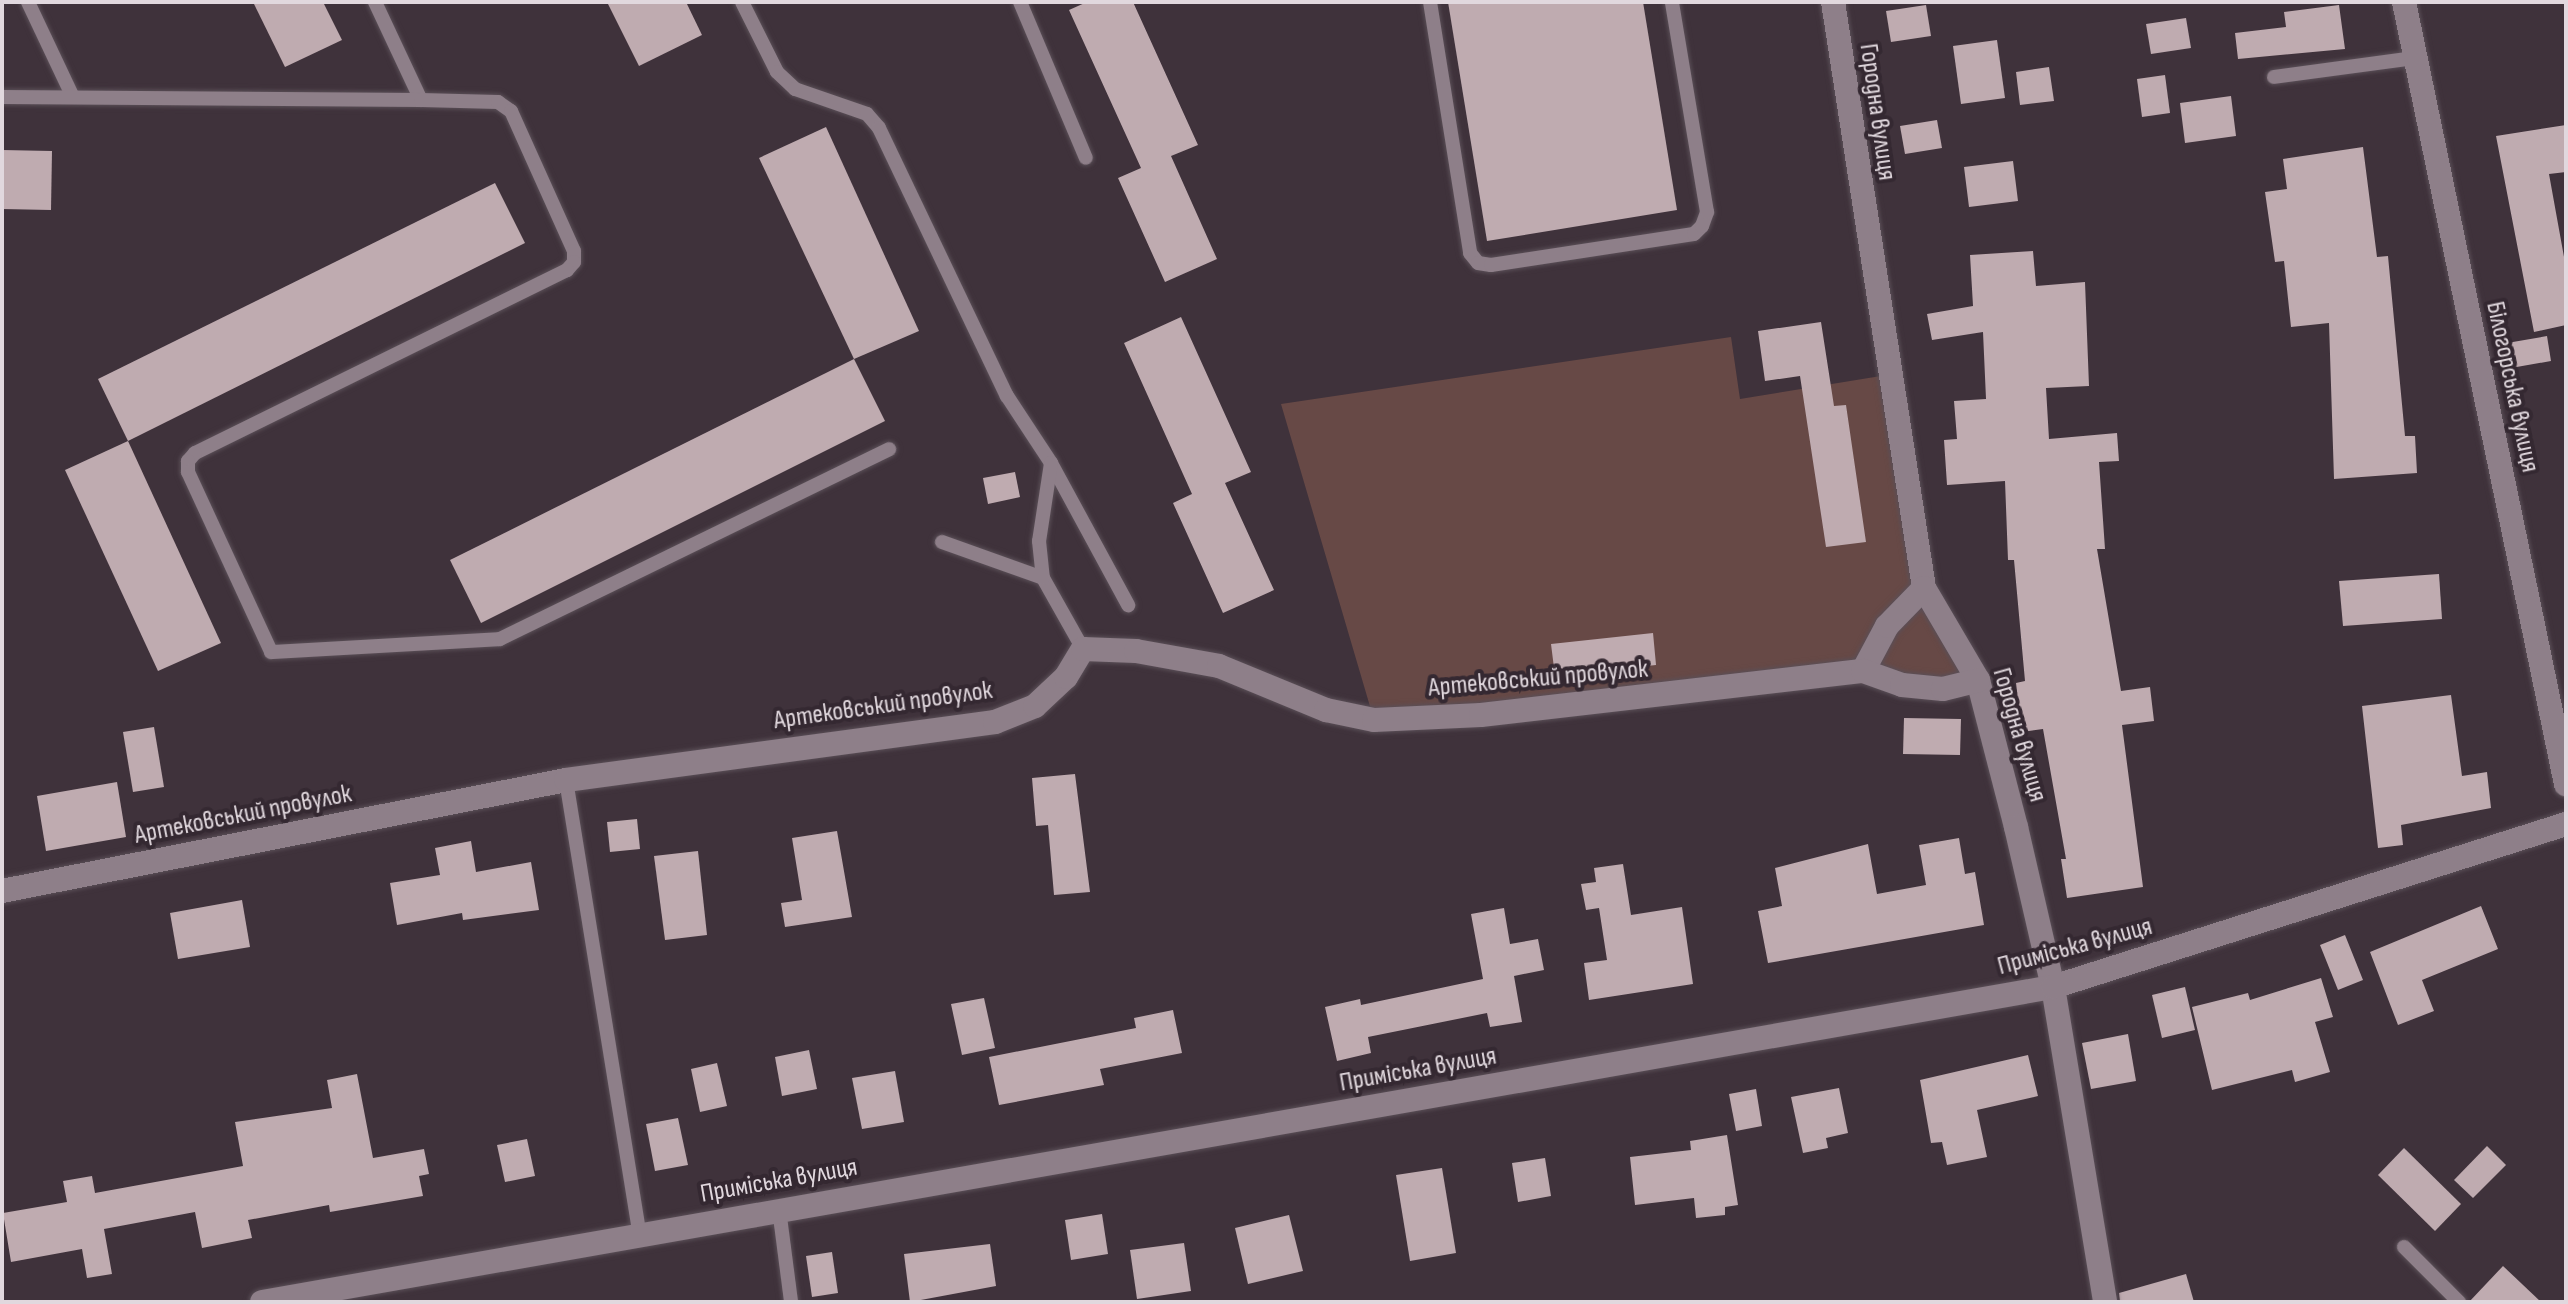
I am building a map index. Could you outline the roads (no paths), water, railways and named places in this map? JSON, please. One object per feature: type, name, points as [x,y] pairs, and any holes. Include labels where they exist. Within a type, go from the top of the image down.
[{"type":"street","name":"Городна вулиця","points":[[1833,2],[1924,588],[1978,680],[2053,987],[2105,1302]]},
{"type":"street","name":"Білогорська вулиця","points":[[2404,2],[2566,784]]},
{"type":"street","points":[[1863,671],[1887,626],[1924,588]]},
{"type":"street","name":"Артековський провулок","points":[[2,891],[566,780],[995,722],[1035,706],[1066,677],[1083,649],[1136,651],[1219,666],[1326,710],[1374,720],[1509,712],[1863,671],[1902,685],[1943,689],[1978,680]]},
{"type":"street","name":"Приміська вулиця","points":[[262,1302],[639,1233],[2053,987],[2566,824]]},
{"type":"lane","points":[[28,2],[72,95]]},
{"type":"lane","points":[[375,2],[421,100]]},
{"type":"lane","points":[[742,2],[777,72],[795,89],[867,114],[879,128],[1007,396],[1051,463],[1128,605]]},
{"type":"lane","points":[[1020,2],[1086,158]]},
{"type":"lane","points":[[1430,2],[1470,253],[1478,263],[1491,265],[1694,234],[1702,226],[1707,212],[1672,2]]},
{"type":"lane","points":[[2274,77],[2415,58]]},
{"type":"lane","points":[[2,97],[72,95],[421,100],[505,105],[574,251],[574,262],[567,270],[195,453],[188,461],[188,472],[271,652],[500,639],[889,449]]},
{"type":"lane","points":[[1051,463],[1039,541],[1043,578],[1083,649]]},
{"type":"lane","points":[[942,542],[1043,578]]},
{"type":"lane","points":[[566,780],[639,1233]]},
{"type":"lane","points":[[779,1209],[791,1302]]},
{"type":"lane","points":[[2404,1247],[2459,1302]]}]
